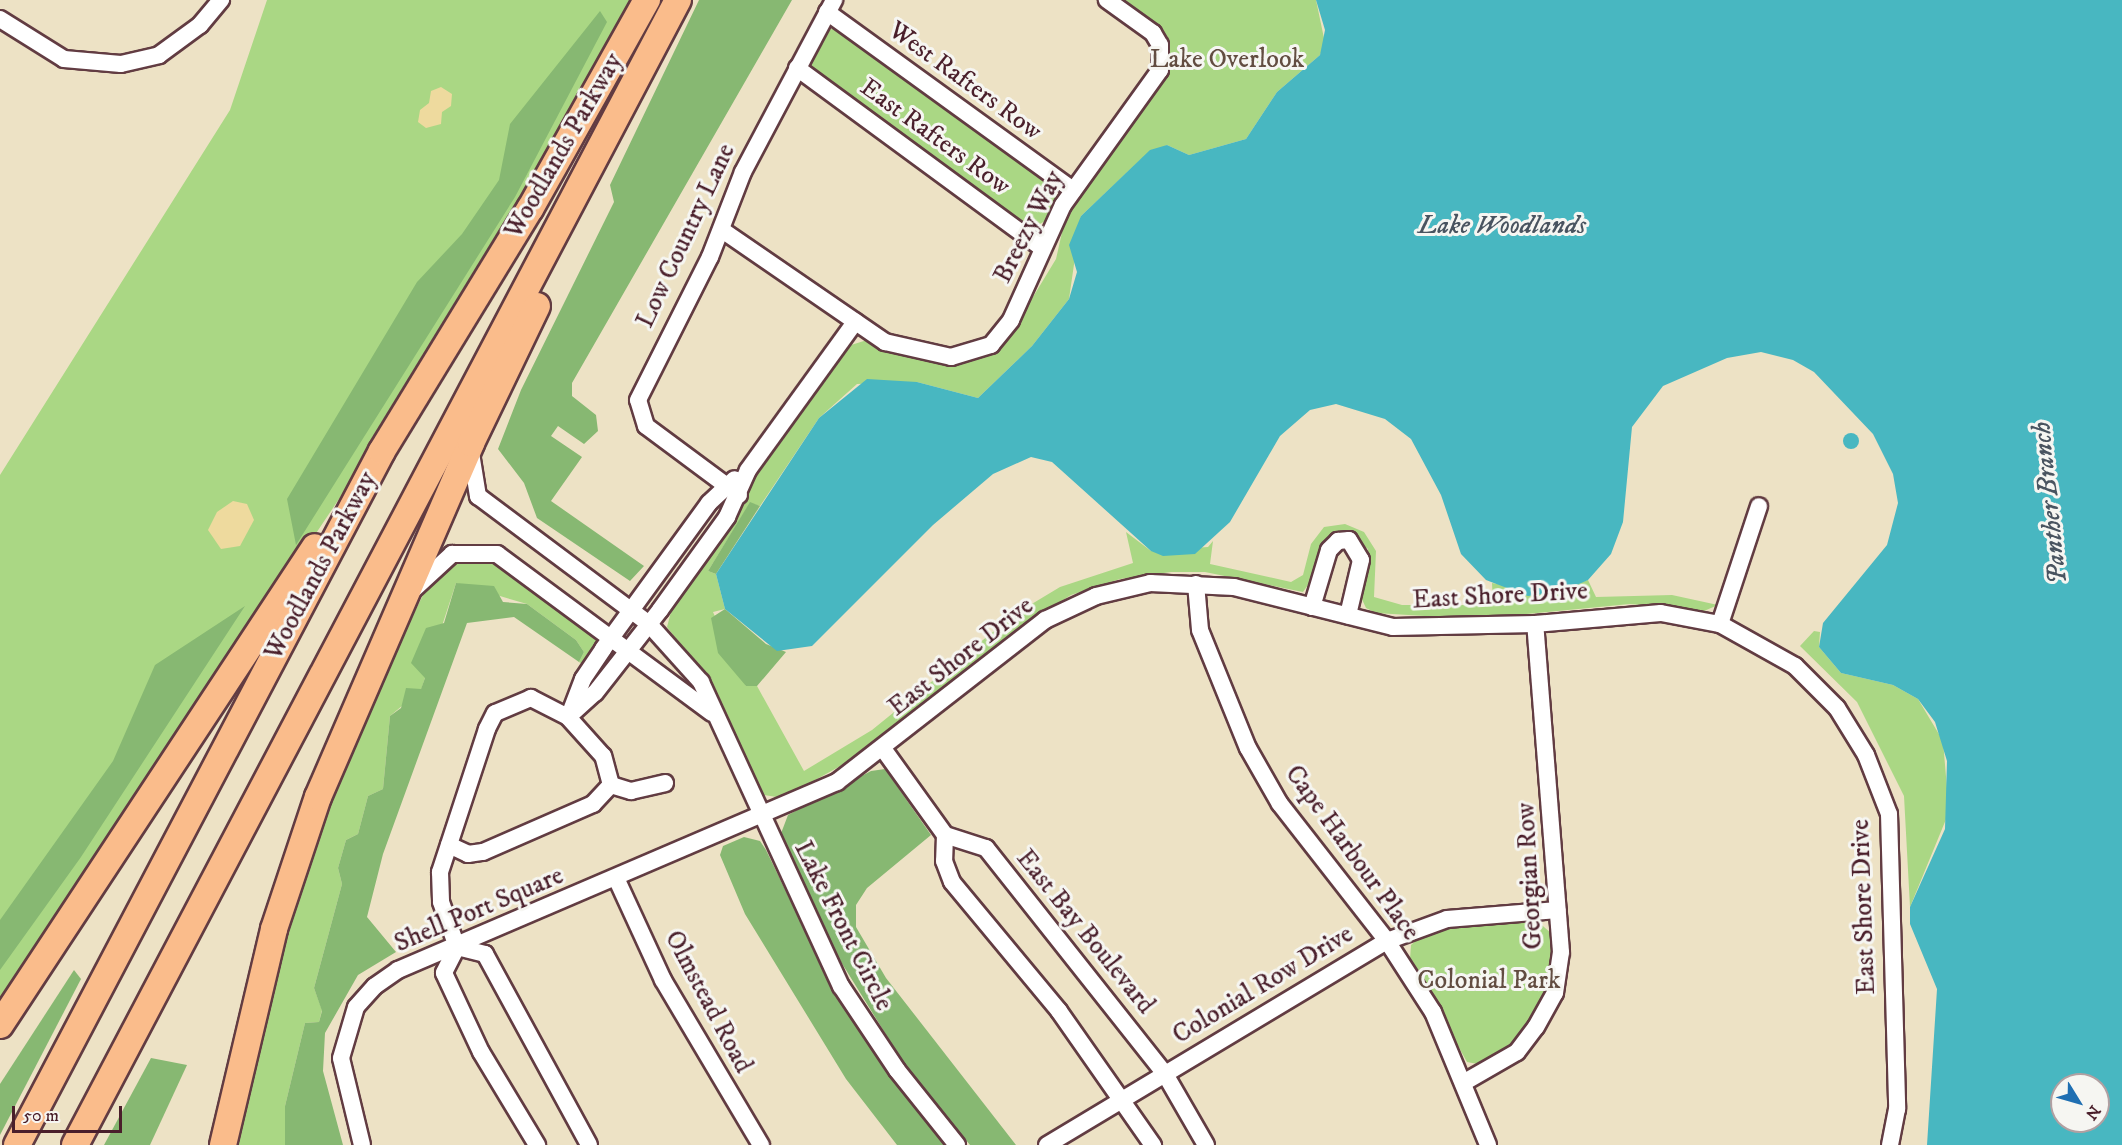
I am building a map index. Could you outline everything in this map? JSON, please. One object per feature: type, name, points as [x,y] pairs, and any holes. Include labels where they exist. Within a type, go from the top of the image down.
[{"type":"main road","name":"Woodlands Parkway","points":[[17,1145],[382,451],[530,209],[647,0]]},
{"type":"main road","name":"Woodlands Parkway","points":[[75,1145],[678,0]]},
{"type":"main road","points":[[223,1145],[292,867],[471,443],[654,64],[666,23]]},
{"type":"main road","points":[[0,1025],[382,451]]},
{"type":"street","points":[[0,19],[64,59],[121,64],[159,55],[200,25],[221,0]]},
{"type":"street","name":"Breezy Way","points":[[855,322],[885,342],[951,357],[978,351],[1004,333],[1042,249],[1073,190],[1160,70],[1160,45],[1152,33],[1107,0]]},
{"type":"street","name":"Low Country Lane","points":[[733,490],[646,426],[638,408],[641,388],[722,230],[742,171],[831,6]]},
{"type":"street","name":"West Rafters Row","points":[[831,6],[1073,190]]},
{"type":"street","name":"East Rafters Row","points":[[796,68],[1042,249]]},
{"type":"street","points":[[568,717],[583,679],[632,610],[733,490],[855,322],[722,230]]},
{"type":"street","name":"Lake Front Circle","points":[[471,443],[478,496],[649,624],[701,682],[712,713],[841,986],[897,1070],[957,1145]]},
{"type":"street","points":[[568,717],[649,624],[733,490]]},
{"type":"street","points":[[1720,624],[1759,506]]},
{"type":"street","points":[[1312,607],[1329,550],[1338,540],[1349,540],[1361,560],[1348,615]]},
{"type":"street","name":"Lake Front Circle","points":[[406,597],[452,554],[483,551],[511,562],[630,648],[712,713]]},
{"type":"street","name":"East Shore Drive","points":[[761,817],[837,782],[884,750],[1045,620],[1096,596],[1150,583],[1196,584],[1312,607],[1393,627],[1535,624],[1661,613],[1720,624],[1795,666],[1838,708],[1866,755],[1889,814],[1897,1108],[1890,1145]]},
{"type":"street","name":"Cape Harbour Place","points":[[1196,584],[1200,630],[1248,748],[1280,804],[1387,941],[1432,1012],[1488,1145]]},
{"type":"street","name":"Georgian Row","points":[[1463,1083],[1517,1052],[1536,1027],[1555,993],[1561,952],[1535,624]]},
{"type":"street","points":[[537,1145],[481,1052],[444,973],[458,947],[441,902],[440,872],[495,713],[511,702],[531,698],[568,717],[603,756],[611,785]]},
{"type":"street","points":[[884,750],[945,835],[944,861],[952,882],[1124,1099],[1153,1145]]},
{"type":"street","points":[[611,785],[631,791],[665,783]]},
{"type":"street","points":[[449,845],[468,854],[483,852],[593,804],[611,785]]},
{"type":"street","name":"Shell Port Square","points":[[362,1145],[341,1058],[356,1007],[398,970],[617,880],[761,817]]},
{"type":"street","name":"East Bay Boulevard","points":[[945,835],[986,848],[1165,1074],[1206,1145]]},
{"type":"street","name":"Olmstead Road","points":[[617,880],[663,980],[753,1143]]},
{"type":"street","name":"Colonial Row Drive","points":[[1047,1145],[1387,941],[1447,920],[1558,910]]},
{"type":"street","points":[[458,947],[485,954],[589,1145]]},
{"type":"green space","points":[[267,0],[637,0],[414,387],[0,1005],[0,475],[230,110]]},
{"type":"green space","points":[[699,0],[792,0],[572,383],[572,396],[596,415],[598,431],[584,444],[558,426],[551,436],[582,457],[551,501],[644,566],[630,581],[537,518],[524,483],[498,449],[521,390],[614,202],[610,185]]},
{"type":"green space","name":"Lake Overlook","points":[[1117,0],[1316,0],[1325,43],[1320,55],[1277,92],[1246,139],[1189,155],[1167,145],[1140,160],[1081,216],[1069,299],[1032,346],[978,398],[917,382],[857,384],[819,418],[760,506],[750,503],[708,571],[716,574],[725,609],[713,612],[746,686],[757,686],[804,771],[872,730],[1015,614],[1060,587],[1133,563],[1126,532],[1151,551],[1208,547],[1213,541],[1210,564],[1291,582],[1303,575],[1311,544],[1324,527],[1345,524],[1364,532],[1376,551],[1374,597],[1402,605],[1493,605],[1492,583],[1547,593],[1588,580],[1596,597],[1672,595],[1718,605],[1704,611],[1630,604],[1473,619],[1376,613],[1366,608],[1360,595],[1368,549],[1345,533],[1303,592],[1205,572],[1171,572],[1120,579],[1071,595],[1019,628],[860,755],[783,798],[764,795],[714,688],[667,627],[677,589],[848,346],[867,340],[970,362],[1007,340],[1056,259],[1065,219],[1167,63]]},
{"type":"green space","points":[[600,11],[607,22],[515,197],[296,545],[287,499],[417,282],[462,234],[499,180],[510,124]]},
{"type":"green space","points":[[835,28],[1055,187],[1057,200],[1045,221],[1033,228],[1023,226],[812,70],[810,59],[826,31]]},
{"type":"green space","points":[[750,502],[760,506],[716,574],[708,571]]},
{"type":"green space","points":[[460,559],[496,561],[598,638],[597,649],[585,666],[579,662],[584,652],[576,640],[527,604],[456,583],[421,690],[390,716],[383,789],[368,796],[358,834],[346,840],[338,868],[342,884],[314,988],[322,1010],[319,1022],[305,1023],[285,1106],[285,1145],[238,1145],[285,936],[316,836],[377,688],[424,593],[446,565]]},
{"type":"green space","points":[[456,583],[494,586],[503,602],[527,604],[576,640],[584,652],[579,662],[514,617],[467,623],[383,854],[367,917],[396,952],[358,975],[325,1033],[323,1071],[343,1145],[285,1145],[285,1106],[305,1023],[319,1022],[322,1011],[314,988],[342,884],[338,868],[346,840],[358,834],[368,796],[383,789],[390,716],[401,708],[406,688],[421,689],[425,678],[411,663],[426,628],[444,623]]},
{"type":"green space","points":[[245,606],[81,857],[0,970],[0,920],[113,761],[155,665]]},
{"type":"green space","points":[[725,609],[766,644],[786,652],[757,686],[746,686],[718,653],[711,618]]},
{"type":"green space","points":[[1814,631],[1820,632],[1819,647],[1841,673],[1893,685],[1918,699],[1943,741],[1949,812],[1910,907],[1904,796],[1857,702],[1800,646]]},
{"type":"green space","points":[[885,769],[931,835],[867,888],[856,905],[856,927],[886,978],[1016,1145],[970,1145],[906,1067],[825,936],[780,836],[788,815],[871,771]]},
{"type":"green space","points":[[744,837],[760,841],[766,850],[834,991],[892,1078],[946,1145],[897,1145],[846,1079],[745,914],[720,855],[723,846]]},
{"type":"green space","name":"Colonial Park","points":[[1536,920],[1552,934],[1551,977],[1541,1006],[1523,1034],[1500,1054],[1483,1065],[1467,1062],[1410,959],[1411,945],[1423,934],[1460,926]]},
{"type":"green space","points":[[74,970],[81,979],[0,1135],[0,1084]]},
{"type":"green space","points":[[151,1058],[187,1065],[150,1145],[104,1145]]},
{"type":"sand","points":[[441,87],[452,94],[451,106],[442,112],[441,124],[426,128],[418,122],[420,110],[429,103],[431,91]]},
{"type":"sand","points":[[233,501],[247,504],[254,520],[240,546],[221,549],[208,530],[217,512]]},
{"type":"water","name":"Lake Woodlands","points":[[1316,0],[2122,0],[2122,1145],[1927,1145],[1937,989],[1910,924],[1910,907],[1945,829],[1947,761],[1935,722],[1918,699],[1893,685],[1841,673],[1819,647],[1823,623],[1887,545],[1898,503],[1893,474],[1873,434],[1814,372],[1793,360],[1761,352],[1727,358],[1663,386],[1632,427],[1623,522],[1611,554],[1588,580],[1561,592],[1528,596],[1486,580],[1461,554],[1441,495],[1411,439],[1385,419],[1336,404],[1310,410],[1280,436],[1230,522],[1195,554],[1163,556],[1151,551],[1052,462],[1031,457],[993,474],[933,525],[812,646],[777,651],[725,609],[716,574],[819,418],[867,379],[917,382],[978,398],[1032,346],[1069,299],[1077,272],[1069,245],[1081,216],[1150,150],[1167,145],[1189,155],[1246,139],[1277,92],[1320,55],[1325,30]]},
{"type":"water","points":[[1851,433],[1857,435],[1859,441],[1857,447],[1851,449],[1845,447],[1843,441],[1845,435]]},
{"type":"water label","name":"Panther Branch","points":[[2050,503]]}]
